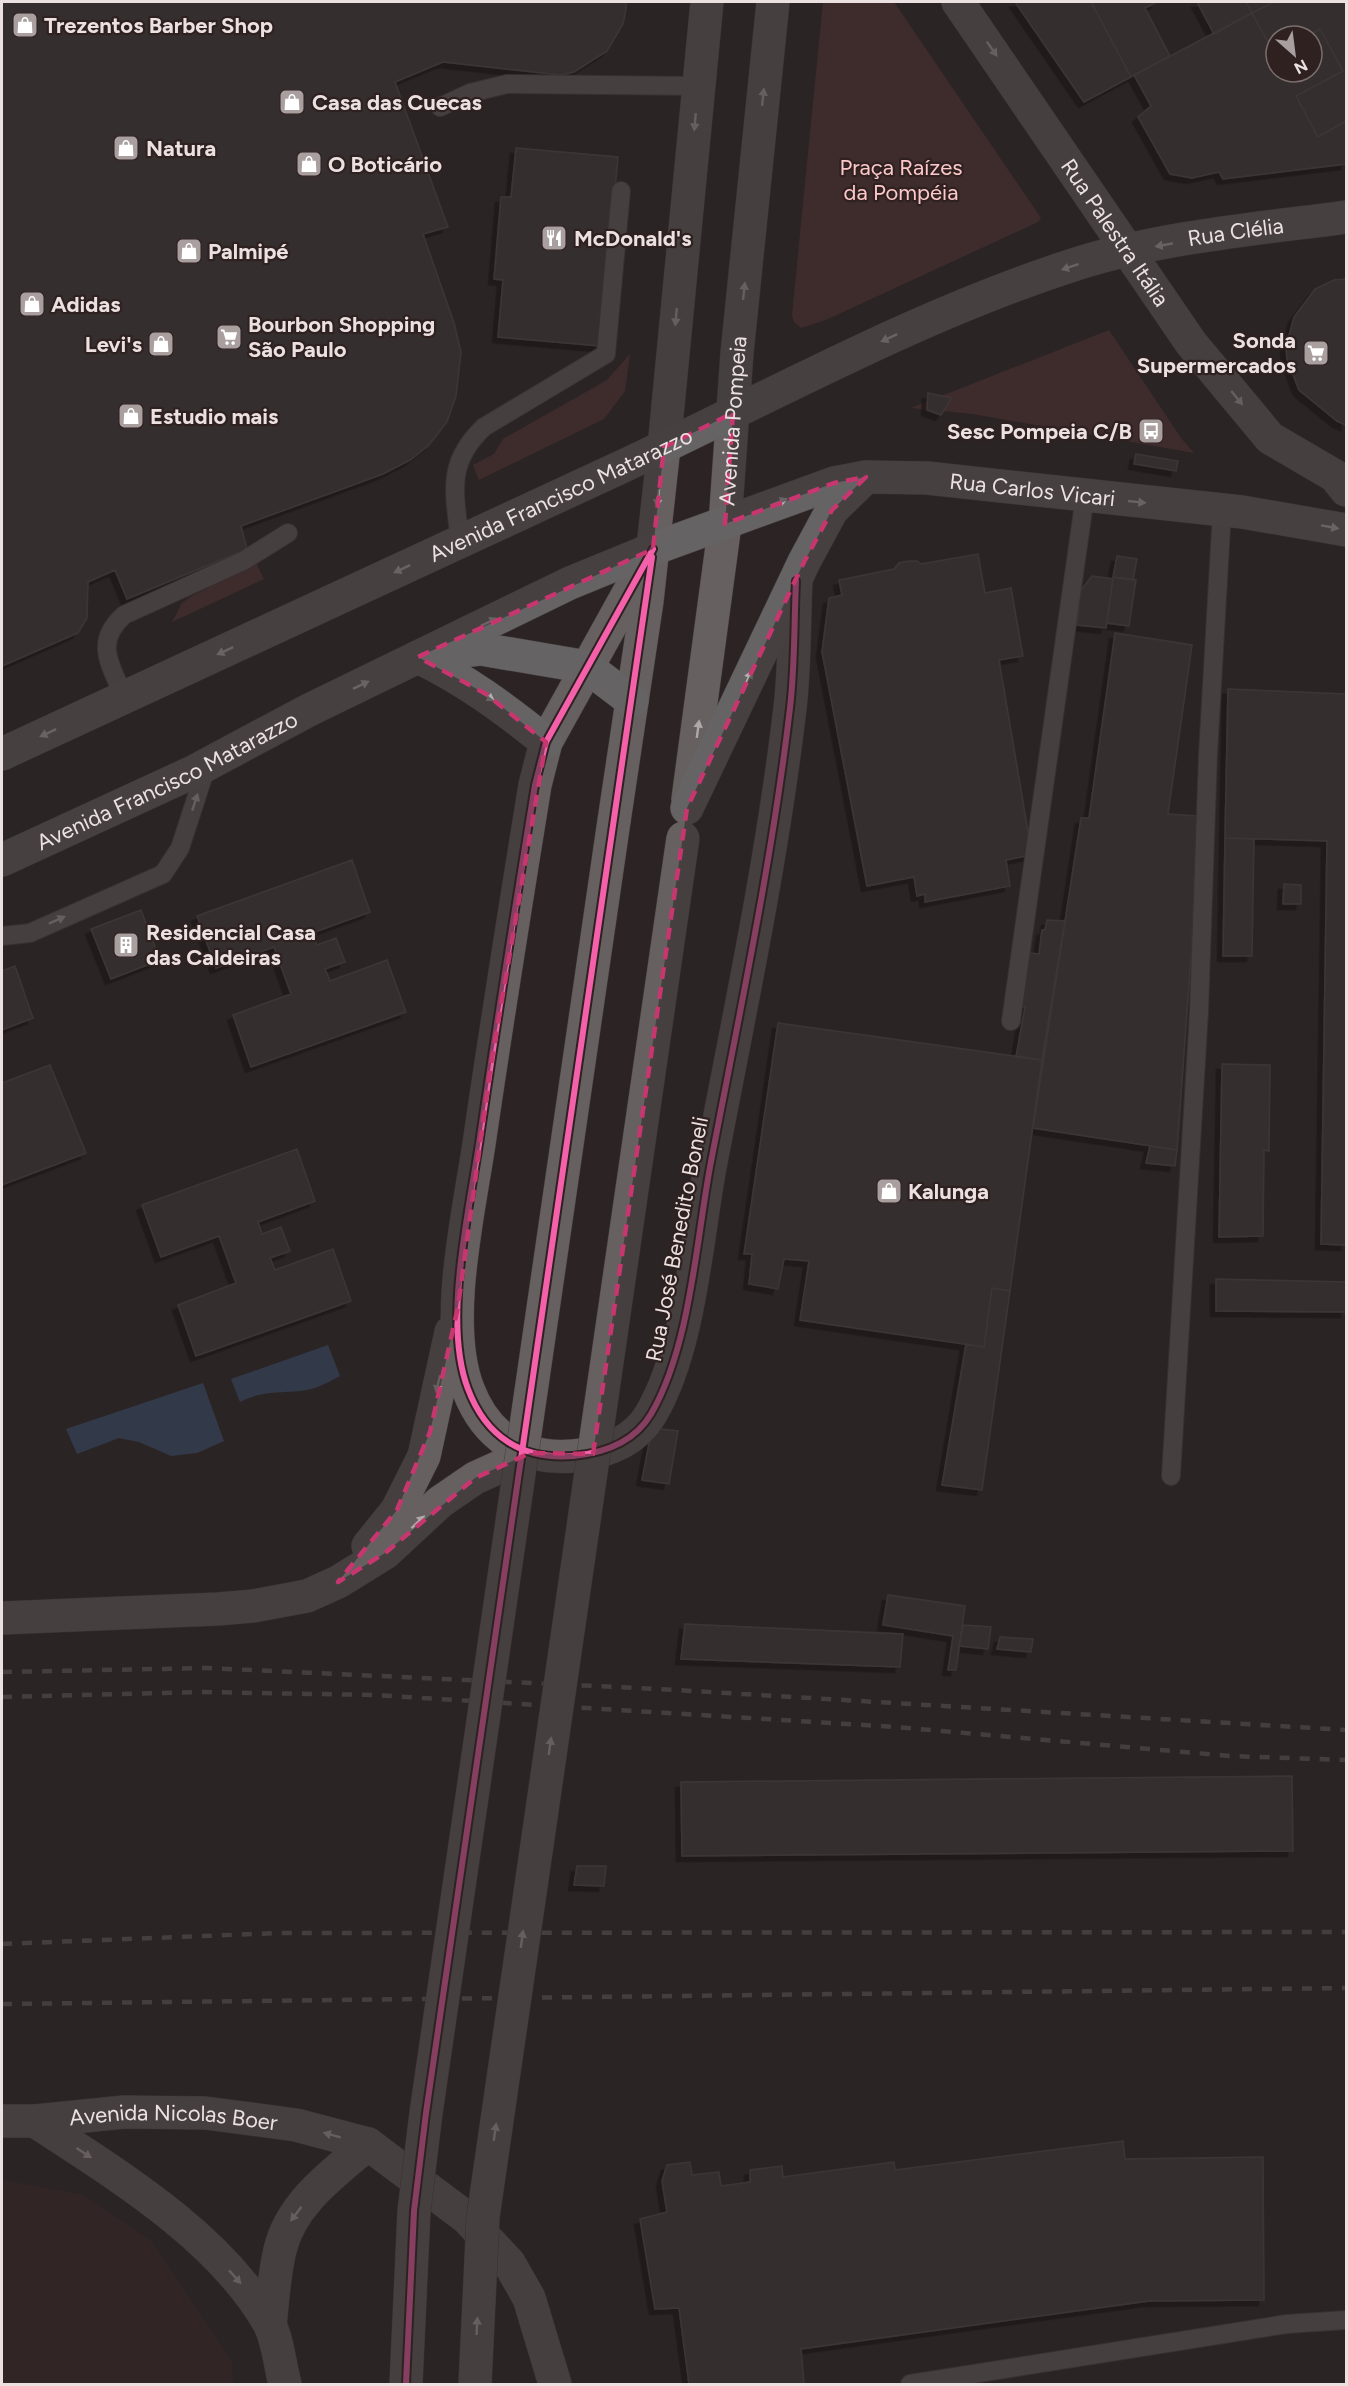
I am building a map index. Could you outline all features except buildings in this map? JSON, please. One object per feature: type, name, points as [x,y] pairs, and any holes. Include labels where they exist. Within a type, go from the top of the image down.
[{"type":"main road","points":[[406,2385],[414,2211],[426,2113],[653,549],[707,2]]},
{"type":"main road","name":"Avenida Pompeia","points":[[475,2385],[483,2217],[685,823],[725,524],[733,412],[772,2]]},
{"type":"main road","name":"Rua Palestra Itália","points":[[958,2],[1191,343],[1270,438],[1335,476],[1347,490]]},
{"type":"main road","name":"Rua Clélia","points":[[1126,251],[1347,217]]},
{"type":"main road","name":"Avenida Francisco Matarazzo","points":[[2,754],[664,447],[915,326],[1074,265],[1126,251]]},
{"type":"main road","points":[[685,823],[796,581],[832,510],[866,477]]},
{"type":"main road","name":"Rua Carlos Vicari","points":[[725,524],[834,483],[866,477],[927,478],[1222,511],[1347,530]]},
{"type":"main road","name":"Avenida Francisco Matarazzo","points":[[2,860],[207,764],[309,710],[570,583],[653,549],[725,524]]},
{"type":"main road","name":"Rua José Benedito Boneli","points":[[653,549],[546,742],[535,785],[465,1232],[458,1307],[460,1360],[468,1390],[482,1416],[500,1438],[530,1453],[566,1456],[602,1453],[627,1439],[649,1418],[668,1379],[693,1270],[774,821],[790,704],[796,581]]},
{"type":"main road","points":[[418,657],[481,649],[587,666],[632,701]]},
{"type":"main road","points":[[418,657],[450,672],[486,694],[546,742]]},
{"type":"main road","points":[[338,1582],[397,1510],[413,1481],[430,1432],[436,1392],[458,1307]]},
{"type":"main road","points":[[2,1618],[154,1613],[253,1606],[307,1596],[338,1582],[385,1553],[440,1502],[475,1478],[530,1453]]},
{"type":"main road","name":"Avenida Nicolas Boer","points":[[35,2121],[124,2112],[205,2113],[296,2125],[368,2144],[467,2218],[509,2263],[529,2298],[555,2385]]},
{"type":"main road","points":[[2,2121],[35,2121]]},
{"type":"main road","name":"Avenida Nicolas Boer","points":[[35,2121],[92,2159],[204,2244],[241,2283],[270,2325],[285,2385]]},
{"type":"main road","points":[[270,2325],[280,2250],[290,2221],[318,2186],[368,2144]]},
{"type":"lane","points":[[440,107],[470,93],[507,84],[698,86]]},
{"type":"lane","points":[[460,542],[454,471],[469,442],[484,427],[606,354],[621,191]]},
{"type":"lane","points":[[1011,1021],[1085,496]]},
{"type":"lane","points":[[1171,1476],[1200,1011],[1208,754],[1222,511]]},
{"type":"lane","points":[[124,698],[106,649],[106,639],[112,626],[124,615],[243,561],[288,533]]},
{"type":"lane","points":[[2,936],[30,933],[163,874],[180,848],[207,764]]},
{"type":"lane","points":[[910,2385],[1287,2324],[1347,2320]]},
{"type":"highlighted area","points":[[733,413],[725,524],[834,483],[866,477],[832,510],[804,562],[687,808],[593,1454],[530,1453],[475,1478],[385,1553],[338,1582],[397,1510],[430,1432],[458,1307],[491,1064],[546,742],[486,694],[418,657],[653,549],[664,447]]},
{"type":"shaded area","points":[[2,2180],[83,2195],[151,2241],[232,2362],[233,2384],[2,2384]]},
{"type":"green space","name":"Praça Raízes da Pompéia","points":[[823,2],[894,2],[1041,218],[1038,222],[828,319],[801,328],[794,322],[792,315]]},
{"type":"green space","points":[[1109,330],[1181,438],[1194,453],[973,414],[911,408]]},
{"type":"green space","points":[[630,354],[625,391],[604,419],[479,480],[473,465],[494,454],[503,439],[607,380]]},
{"type":"green space","points":[[256,563],[264,579],[172,622],[182,603],[190,597]]},
{"type":"water","points":[[328,1345],[340,1376],[310,1389],[262,1394],[240,1402],[231,1379]]},
{"type":"water","points":[[203,1383],[224,1441],[197,1453],[171,1456],[139,1442],[119,1438],[77,1454],[66,1429]]},
{"type":"railway","points":[[2,1672],[207,1668],[659,1689],[1346,1730]]},
{"type":"railway","points":[[2,1697],[201,1692],[374,1695],[896,1727],[1230,1756],[1346,1760]]},
{"type":"railway","points":[[2,1944],[279,1933],[1346,1932]]},
{"type":"railway","points":[[2,2004],[1346,1988]]},
{"type":"cycle path","points":[[653,549],[546,742],[535,785],[460,1264],[458,1331],[461,1362],[468,1389],[485,1420],[496,1432],[508,1442],[538,1454],[585,1455],[607,1449],[627,1439],[644,1424],[651,1414],[675,1358],[690,1294],[710,1167],[754,938],[783,766],[792,692],[796,581]]},
{"type":"cycle path","points":[[406,2384],[414,2211],[426,2113],[652,557]]},
{"type":"place","name":"Trezentos Barber Shop","points":[[25,25]]},
{"type":"place","name":"Casa das Cuecas","points":[[292,102]]},
{"type":"place","name":"Natura","points":[[126,148]]},
{"type":"place","name":"O Boticário","points":[[309,164]]},
{"type":"place","name":"McDonald's","points":[[554,238]]},
{"type":"place","name":"Palmipé","points":[[189,251]]},
{"type":"place","name":"Adidas","points":[[32,304]]},
{"type":"place","name":"Bourbon Shopping São Paulo","points":[[229,337]]},
{"type":"place","name":"Levi's","points":[[161,344]]},
{"type":"place","name":"Sonda Supermercados","points":[[1316,353]]},
{"type":"place","name":"Estudio mais","points":[[131,416]]},
{"type":"place","name":"Sesc Pompeia C/B","points":[[1151,431]]},
{"type":"place","name":"Residencial Casa das Caldeiras","points":[[126,945]]},
{"type":"place","name":"Kalunga","points":[[889,1191]]}]
